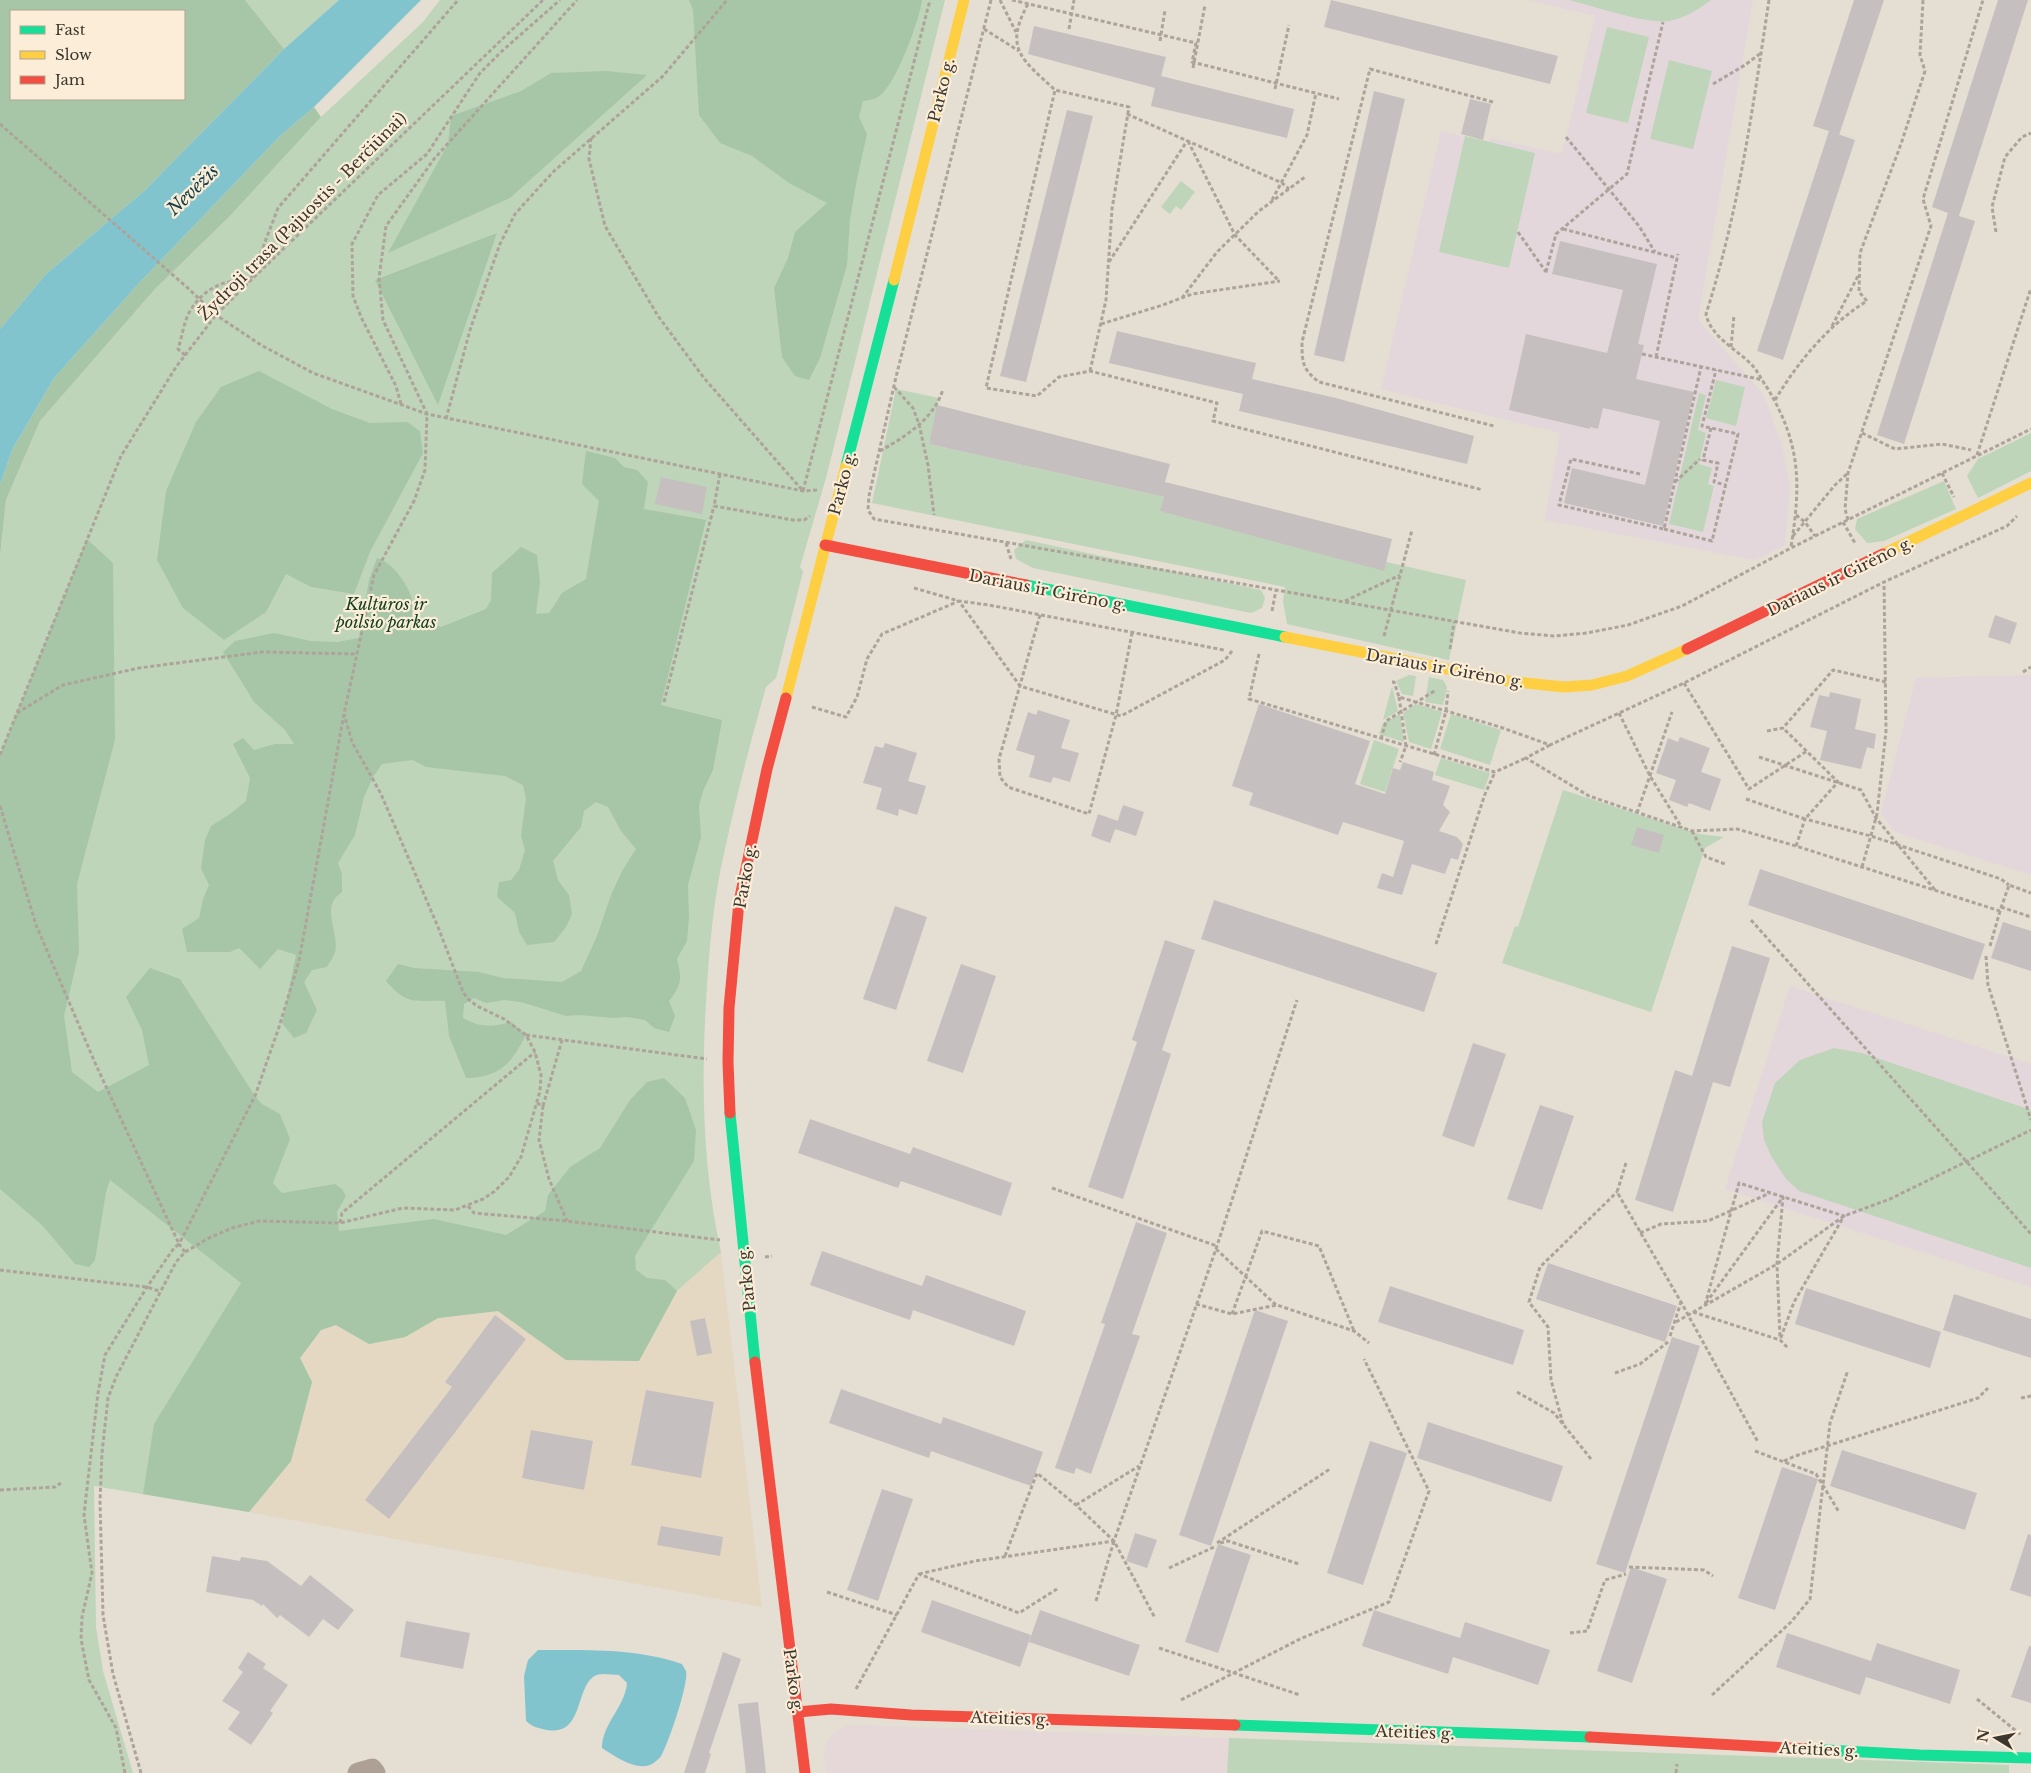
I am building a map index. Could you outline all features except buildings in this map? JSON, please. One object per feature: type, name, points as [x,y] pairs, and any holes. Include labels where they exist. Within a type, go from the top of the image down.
[{"type":"street","name":"Parko g.","points":[[806,1773],[785,1619],[753,1345],[731,1132],[728,1062],[729,1008],[739,902],[768,769],[964,0]]},
{"type":"street","name":"Dariaus ir Girėno g.","points":[[825,545],[1466,673],[1550,686],[1577,687],[1602,683],[1634,674],[2031,483]]},
{"type":"street","name":"Ateities g.","points":[[798,1712],[832,1710],[921,1715],[1574,1736],[1920,1755],[2031,1758]]},
{"type":"street","points":[[358,1773],[372,1768],[375,1773]]},
{"type":"path","points":[[185,355],[178,349],[189,312],[209,288],[236,280],[250,281],[278,208],[458,0]]},
{"type":"path","name":"Žydroji trasa (Pajuostis - Berčiūnai)","points":[[0,755],[121,456],[185,355],[216,315],[250,281],[543,0]]},
{"type":"path","points":[[401,405],[396,386],[352,296],[352,244],[378,195],[427,154],[480,73],[560,0]]},
{"type":"path","points":[[125,1773],[116,1728],[89,1680],[81,1639],[82,1616],[92,1573],[84,1515],[98,1393],[105,1355],[146,1286],[179,1244],[255,1096],[282,1018],[299,961],[344,714],[374,575],[414,501],[425,470],[427,414],[383,320],[379,278],[386,226],[434,159],[577,0]]},
{"type":"path","points":[[446,419],[470,330],[500,244],[515,214],[553,172],[663,76],[727,0]]},
{"type":"path","points":[[803,491],[930,0]]},
{"type":"path","points":[[991,0],[894,387],[868,510],[874,520],[1520,633],[1554,636],[1587,633],[1628,625],[1682,606],[1791,548],[2031,429]]},
{"type":"path","points":[[1000,0],[1017,33],[1022,59],[1055,90],[1129,107],[1112,209],[1106,300],[1090,370]]},
{"type":"path","points":[[1012,0],[1196,43],[1192,62],[1194,62]]},
{"type":"path","points":[[1069,29],[1074,0]]},
{"type":"path","points":[[1769,0],[1745,158],[1724,255],[1706,314],[1708,323],[1731,348],[1752,364],[1774,401],[1789,434],[1796,461],[1798,502],[1791,548]]},
{"type":"path","points":[[1774,401],[1792,372],[1830,330],[1846,314],[1867,301],[1859,292],[1860,252],[1901,144],[1925,71],[1920,55],[1923,0]]},
{"type":"path","points":[[1848,520],[1845,501],[1848,473],[1931,226],[1922,199],[1983,0]]},
{"type":"path","points":[[1017,33],[1022,15],[1028,4]]},
{"type":"path","points":[[1193,68],[1205,5]]},
{"type":"path","points":[[1160,41],[1165,10]]},
{"type":"path","points":[[1518,232],[1546,272],[1556,234],[1627,174],[1663,22]]},
{"type":"path","points":[[1275,89],[1289,25]]},
{"type":"path","points":[[984,29],[1020,52]]},
{"type":"path","points":[[1713,84],[1761,53]]},
{"type":"path","points":[[1194,62],[1339,98]]},
{"type":"path","points":[[1493,102],[1370,69],[1302,342],[1302,360],[1308,373],[1319,382],[1494,426]]},
{"type":"path","points":[[1055,90],[986,388],[1037,396],[1059,377],[1090,370],[1217,403],[1213,421],[1483,490]]},
{"type":"path","points":[[1271,203],[1306,136],[1316,93]]},
{"type":"path","points":[[1128,114],[1282,183],[1289,189]]},
{"type":"path","points":[[0,124],[189,289],[216,315],[261,345],[313,373],[446,419],[803,491],[820,490],[819,498]]},
{"type":"path","points":[[1996,232],[1992,207],[2005,157],[2022,137],[2031,132]]},
{"type":"path","points":[[1566,137],[1582,154],[1608,190],[1639,226],[1655,252]]},
{"type":"path","points":[[591,138],[589,159],[605,226],[658,316],[704,378],[803,491]]},
{"type":"path","points":[[1101,324],[1192,294],[1280,281],[1235,236],[1188,141]]},
{"type":"path","points":[[1109,262],[1188,141]]},
{"type":"path","points":[[1181,298],[1218,252],[1271,203],[1306,176]]},
{"type":"path","points":[[1562,229],[1678,256],[1656,357]]},
{"type":"path","points":[[1830,330],[1859,274]]},
{"type":"path","points":[[1977,456],[2031,288]]},
{"type":"path","points":[[1731,348],[1734,315]]},
{"type":"path","points":[[1642,354],[1762,380]]},
{"type":"path","points":[[1664,529],[1701,367]]},
{"type":"path","points":[[1640,474],[1571,459],[1559,505],[1712,540],[1738,434],[1702,426],[1716,370]]},
{"type":"path","points":[[894,387],[913,408],[919,424],[928,464],[934,515]]},
{"type":"path","points":[[880,451],[896,442],[926,418],[941,396],[943,389]]},
{"type":"path","points":[[1711,428],[1703,460],[1718,463],[1714,482],[1726,485]]},
{"type":"path","points":[[1862,433],[1895,449],[1942,444],[1971,450]]},
{"type":"path","points":[[1675,482],[1700,459]]},
{"type":"path","points":[[1793,536],[1835,485],[1848,473]]},
{"type":"path","points":[[664,702],[714,506],[720,474]]},
{"type":"path","points":[[714,506],[793,520],[804,520],[813,514]]},
{"type":"path","points":[[1259,653],[1249,699],[1495,772],[1684,683],[1884,582],[2007,526],[2018,514]]},
{"type":"path","points":[[1796,515],[1805,522],[1815,536]]},
{"type":"path","points":[[1382,642],[1412,530]]},
{"type":"path","points":[[1344,601],[1400,574]]},
{"type":"path","points":[[1862,867],[1876,818],[1886,731],[1884,582]]},
{"type":"path","points":[[910,586],[959,601],[1238,652]]},
{"type":"path","points":[[1272,612],[1276,590]]},
{"type":"path","points":[[959,601],[1020,686],[1121,716],[1226,660],[1232,652]]},
{"type":"path","points":[[812,707],[846,717],[857,697],[867,659],[882,634],[959,601]]},
{"type":"path","points":[[1040,615],[999,759],[1000,777],[1008,787],[1089,814],[1116,715],[1132,633]]},
{"type":"path","points":[[17,714],[63,685],[139,668],[262,652],[357,654]]},
{"type":"path","points":[[1252,653],[1266,653]]},
{"type":"path","points":[[2023,672],[2031,667]]},
{"type":"path","points":[[1767,731],[1783,728],[1833,670],[1886,682]]},
{"type":"path","points":[[1387,681],[1394,682],[1402,712],[1406,746],[1400,762]]},
{"type":"path","points":[[1684,683],[1749,789],[1807,751]]},
{"type":"path","points":[[1381,739],[1386,721],[1441,687]]},
{"type":"path","points":[[1399,697],[1550,745]]},
{"type":"path","points":[[1637,812],[1672,712]]},
{"type":"path","points":[[1619,713],[1650,776],[1682,828]]},
{"type":"path","points":[[141,1773],[107,1648],[103,1614],[101,1472],[104,1421],[108,1398],[116,1377],[159,1291],[176,1262],[185,1252],[232,1228],[260,1221],[340,1223],[403,1208],[455,1210],[468,1206],[495,1191],[509,1177],[520,1157],[540,1091],[540,1075],[535,1052],[526,1035],[504,1019],[477,1006],[463,992],[438,927],[381,794],[352,742],[344,714]]},
{"type":"path","points":[[1783,728],[1838,782]]},
{"type":"path","points":[[1759,757],[1861,790],[1876,818],[1895,844],[1935,890]]},
{"type":"path","points":[[1526,758],[1589,796],[1692,832],[1737,829],[1935,890],[2031,917]]},
{"type":"path","points":[[1436,944],[1485,794],[1495,772]]},
{"type":"path","points":[[1796,846],[1805,819],[1838,782]]},
{"type":"path","points":[[1746,799],[1805,819],[1871,836],[2001,879],[2009,885],[2031,893]]},
{"type":"path","points":[[0,806],[36,925],[96,1064],[179,1244],[185,1252]]},
{"type":"path","points":[[1692,832],[1706,857],[1725,864]]},
{"type":"path","points":[[1990,946],[2009,885]]},
{"type":"path","points":[[1751,920],[2031,1234]]},
{"type":"path","points":[[1986,956],[1988,985],[2031,1120]]},
{"type":"path","points":[[1096,1601],[1114,1541],[1216,1247],[1298,1000]]},
{"type":"path","points":[[526,1035],[728,1062]]},
{"type":"path","points":[[562,1040],[542,1106],[539,1140],[549,1179],[567,1221]]},
{"type":"path","points":[[340,1223],[342,1213],[535,1052]]},
{"type":"path","points":[[536,1103],[542,1106]]},
{"type":"path","points":[[1676,1322],[1777,1264],[1844,1216],[1890,1198],[2031,1130]]},
{"type":"path","points":[[1563,1424],[1550,1380],[1548,1327],[1529,1302],[1540,1267],[1617,1192],[1626,1164]]},
{"type":"path","points":[[1705,1305],[1738,1183],[1844,1216]]},
{"type":"path","points":[[1052,1188],[1216,1247],[1277,1305],[1354,1331],[1369,1343]]},
{"type":"path","points":[[1617,1192],[1681,1302],[1758,1442]]},
{"type":"path","points":[[1640,1233],[1661,1224],[1708,1221],[1771,1193]]},
{"type":"path","points":[[1780,1340],[1777,1264],[1783,1197]]},
{"type":"path","points":[[1705,1305],[1783,1197]]},
{"type":"path","points":[[468,1206],[474,1213],[567,1221],[723,1240]]},
{"type":"path","points":[[1780,1340],[1794,1302],[1844,1216]]},
{"type":"path","points":[[1232,1314],[1262,1231],[1319,1246],[1354,1331]]},
{"type":"path","points":[[0,1270],[146,1286],[159,1291]]},
{"type":"path","points":[[1670,1336],[1681,1302]]},
{"type":"path","points":[[1196,1304],[1232,1314],[1277,1305]]},
{"type":"path","points":[[1692,1312],[1780,1340],[1789,1349]]},
{"type":"path","points":[[1615,1374],[1640,1364],[1668,1342]]},
{"type":"path","points":[[1178,1702],[1300,1639],[1388,1602],[1429,1491],[1364,1359]]},
{"type":"path","points":[[1712,1695],[1791,1622],[1810,1599],[1830,1423],[1848,1370]]},
{"type":"path","points":[[1784,1460],[1978,1398],[1988,1388]]},
{"type":"path","points":[[1518,1392],[1554,1413],[1591,1459]]},
{"type":"path","points":[[2021,1398],[2031,1396]]},
{"type":"path","points":[[1755,1451],[1784,1460],[1816,1474],[1839,1512]]},
{"type":"path","points":[[1076,1505],[1140,1465]]},
{"type":"path","points":[[1299,1564],[1228,1542],[1216,1544],[1330,1469]]},
{"type":"path","points":[[1005,1556],[1037,1473],[1076,1505],[1114,1541],[1156,1618]]},
{"type":"path","points":[[0,1490],[55,1487],[61,1483]]},
{"type":"path","points":[[919,1574],[975,1561],[1114,1541]]},
{"type":"path","points":[[1169,1568],[1214,1547]]},
{"type":"path","points":[[1629,1567],[1704,1570],[1713,1576]]},
{"type":"path","points":[[919,1574],[1019,1613],[1057,1588]]},
{"type":"path","points":[[856,1690],[898,1616],[919,1574]]},
{"type":"path","points":[[1570,1633],[1587,1632],[1605,1580],[1626,1574]]},
{"type":"path","points":[[827,1592],[898,1616]]},
{"type":"path","points":[[1160,1648],[1300,1695]]},
{"type":"path","points":[[1977,1699],[2023,1736]]},
{"type":"shaded area","points":[[1528,0],[1753,0],[1698,320],[1763,394],[1782,445],[1790,488],[1785,545],[1755,560],[1545,520],[1560,433],[1381,389],[1441,131],[1488,144],[1490,138],[1562,154],[1595,16]]},
{"type":"shaded area","points":[[2031,675],[2031,875],[1896,832],[1881,813],[1916,678]]},
{"type":"shaded area","points":[[1790,986],[2031,1064],[2031,1287],[1725,1189]]},
{"type":"shaded area","points":[[721,1252],[762,1607],[249,1512],[291,1461],[312,1382],[300,1358],[321,1330],[336,1325],[369,1344],[405,1336],[438,1318],[498,1311],[566,1360],[638,1361],[677,1291]]},
{"type":"shaded area","points":[[847,1725],[1229,1738],[1227,1773],[826,1773],[824,1757],[828,1740],[836,1731]]},
{"type":"green space","points":[[0,0],[245,0],[284,49],[144,191],[46,274],[0,329]]},
{"type":"green space","points":[[245,0],[339,0],[284,49]]},
{"type":"green space","name":"Kultūros ir poilsio parkas","points":[[440,0],[945,0],[826,478],[800,567],[803,572],[776,678],[766,687],[739,788],[717,887],[707,984],[704,1034],[704,1097],[710,1191],[721,1252],[677,1291],[639,1361],[566,1360],[498,1311],[438,1318],[405,1337],[369,1344],[336,1325],[321,1330],[300,1358],[312,1382],[291,1461],[249,1512],[94,1486],[96,1627],[103,1671],[133,1773],[0,1773],[0,558],[6,500],[40,421],[155,289],[229,217],[321,117],[423,22]]},
{"type":"green space","points":[[689,0],[922,0],[912,37],[892,81],[878,97],[863,101],[859,117],[867,134],[850,219],[847,265],[820,358],[809,380],[795,376],[782,357],[774,288],[788,258],[795,232],[827,203],[789,183],[752,156],[720,143],[699,115],[693,10]]},
{"type":"green space","points":[[1569,0],[1711,0],[1681,18],[1660,21],[1635,18]]},
{"type":"green space","points":[[1607,27],[1649,37],[1628,123],[1586,113]]},
{"type":"green space","points":[[1669,60],[1712,71],[1693,149],[1650,139]]},
{"type":"green space","points":[[606,71],[647,75],[510,198],[388,253],[448,144],[451,116],[521,91],[551,73]]},
{"type":"green space","points":[[314,107],[321,117],[229,217],[155,289],[40,421],[6,500],[0,557],[0,485],[12,450],[54,378],[140,282],[280,136]]},
{"type":"green space","points":[[1465,136],[1535,153],[1509,268],[1439,252]]},
{"type":"green space","points":[[1181,181],[1195,192],[1181,210],[1176,206],[1170,214],[1161,207]]},
{"type":"green space","points":[[497,233],[438,405],[375,280]]},
{"type":"green space","points":[[259,371],[332,409],[370,423],[407,422],[420,431],[423,453],[370,552],[354,594],[311,587],[286,574],[266,612],[224,640],[183,608],[157,560],[166,491],[196,422],[221,387]]},
{"type":"green space","points":[[1716,380],[1745,387],[1736,426],[1706,418]]},
{"type":"green space","points":[[896,389],[939,398],[929,444],[1164,497],[1161,511],[1466,580],[1449,660],[1287,624],[1283,601],[1285,587],[872,503]]},
{"type":"green space","points":[[1699,393],[1706,395],[1698,430],[1706,433],[1699,464],[1712,468],[1708,484],[1714,486],[1703,532],[1669,524]]},
{"type":"green space","points":[[2031,433],[2031,471],[1978,498],[1967,476],[1978,459]]},
{"type":"green space","points":[[586,451],[615,458],[624,467],[637,470],[648,482],[644,509],[706,520],[661,705],[722,720],[713,770],[703,791],[699,806],[701,837],[688,885],[689,917],[687,941],[677,959],[680,981],[679,986],[669,1001],[675,1016],[669,1032],[654,1028],[645,1020],[627,1017],[566,1016],[521,1002],[504,1000],[486,1003],[474,998],[464,1004],[463,1018],[475,1024],[487,1026],[511,1022],[526,1035],[515,1054],[503,1067],[488,1075],[466,1078],[449,1036],[445,1001],[419,1001],[400,995],[386,981],[398,964],[414,968],[479,972],[503,978],[562,982],[581,971],[597,936],[611,895],[622,871],[636,849],[621,831],[608,807],[596,802],[584,811],[581,827],[553,861],[558,880],[569,895],[572,914],[566,927],[554,942],[527,945],[519,932],[515,913],[497,897],[499,882],[511,880],[519,870],[525,850],[521,836],[526,798],[523,785],[505,776],[426,767],[413,760],[382,764],[373,777],[364,797],[355,835],[338,863],[342,874],[342,892],[335,898],[331,912],[336,945],[335,953],[327,967],[312,970],[304,982],[317,1010],[306,1033],[294,1038],[282,1023],[296,955],[278,949],[260,969],[239,948],[230,952],[187,952],[182,929],[199,918],[203,899],[209,885],[201,868],[205,840],[211,826],[246,801],[250,778],[233,744],[243,738],[254,750],[275,744],[294,744],[285,730],[254,702],[223,652],[235,641],[274,633],[311,641],[337,642],[359,638],[369,580],[377,558],[393,568],[405,584],[412,598],[412,617],[441,627],[486,609],[491,600],[492,573],[521,547],[537,555],[540,582],[536,614],[549,613],[562,593],[586,579],[599,501],[582,484]]},
{"type":"green space","points":[[1944,481],[1956,509],[1884,541],[1867,543],[1855,529],[1857,519]]},
{"type":"green space","points":[[87,539],[113,563],[115,740],[77,884],[79,952],[64,1016],[72,1072],[98,1092],[149,1065],[142,1030],[126,997],[150,968],[180,979],[255,1096],[262,1104],[280,1114],[290,1139],[273,1183],[282,1193],[335,1184],[342,1189],[346,1196],[337,1212],[339,1231],[434,1219],[506,1235],[545,1211],[548,1195],[570,1167],[600,1148],[630,1100],[647,1082],[664,1078],[685,1098],[696,1130],[694,1161],[635,1256],[636,1270],[647,1278],[665,1280],[677,1291],[639,1361],[566,1360],[498,1311],[438,1318],[405,1337],[369,1344],[336,1325],[321,1330],[300,1358],[312,1382],[291,1461],[249,1512],[143,1494],[154,1424],[241,1283],[110,1180],[106,1192],[95,1260],[89,1267],[75,1264],[42,1225],[0,1189],[0,755]]},
{"type":"green space","points":[[1026,540],[1261,590],[1265,598],[1262,608],[1251,613],[1033,568],[1016,559],[1014,550]]},
{"type":"green space","points":[[1409,675],[1416,676],[1413,696],[1402,694],[1396,681]]},
{"type":"green space","points":[[1429,677],[1443,680],[1447,687],[1443,705],[1425,702]]},
{"type":"green space","points":[[1392,686],[1398,711],[1383,720]]},
{"type":"green space","points":[[1416,704],[1442,712],[1431,749],[1409,742],[1403,713]]},
{"type":"green space","points":[[1400,714],[1404,742],[1379,734],[1383,723]]},
{"type":"green space","points":[[1451,714],[1501,730],[1490,765],[1440,749]]},
{"type":"green space","points":[[1374,740],[1399,749],[1385,792],[1360,784]]},
{"type":"green space","points":[[1441,758],[1490,773],[1484,790],[1435,775]]},
{"type":"green space","points":[[1563,790],[1699,834],[1724,837],[1705,848],[1651,1012],[1502,963],[1515,926],[1518,927]]},
{"type":"green space","points":[[1834,1048],[1862,1053],[2031,1110],[2031,1268],[1799,1191],[1786,1179],[1771,1156],[1764,1140],[1762,1122],[1775,1083],[1800,1060]]},
{"type":"green space","points":[[1229,1738],[2009,1765],[2009,1773],[1227,1773]]},
{"type":"water","name":"Nevėžis","points":[[339,0],[421,0],[314,107],[280,136],[140,282],[54,378],[12,450],[0,485],[0,329],[46,274],[144,191],[284,49]]},
{"type":"water","points":[[538,1650],[611,1651],[647,1655],[682,1664],[686,1671],[684,1688],[673,1727],[660,1757],[652,1764],[646,1766],[633,1765],[602,1748],[609,1723],[625,1692],[627,1683],[619,1675],[602,1674],[593,1677],[583,1692],[573,1720],[559,1730],[535,1727],[526,1721],[524,1676],[528,1660]]},
{"type":"traffic: fast","points":[[846,466],[894,280]]},
{"type":"traffic: fast","points":[[1026,585],[1285,637]]},
{"type":"traffic: fast","points":[[730,1113],[755,1362]]},
{"type":"traffic: fast","points":[[1235,1725],[1590,1737]]},
{"type":"traffic: fast","points":[[1807,1749],[2031,1758]]},
{"type":"traffic: slow","points":[[894,280],[964,0]]},
{"type":"traffic: slow","points":[[786,698],[846,466]]},
{"type":"traffic: slow","points":[[1883,554],[2031,483]]},
{"type":"traffic: slow","points":[[1285,637],[1508,681],[1564,687],[1592,685],[1627,676],[1687,649]]},
{"type":"traffic: jam","points":[[825,545],[1026,585]]},
{"type":"traffic: jam","points":[[1687,649],[1883,554]]},
{"type":"traffic: jam","points":[[730,1113],[728,1062],[729,1008],[739,902],[767,769],[786,698]]},
{"type":"traffic: jam","points":[[755,1362],[805,1773]]},
{"type":"traffic: jam","points":[[798,1712],[831,1709],[911,1715],[1235,1725]]},
{"type":"traffic: jam","points":[[1590,1737],[1807,1749]]}]
